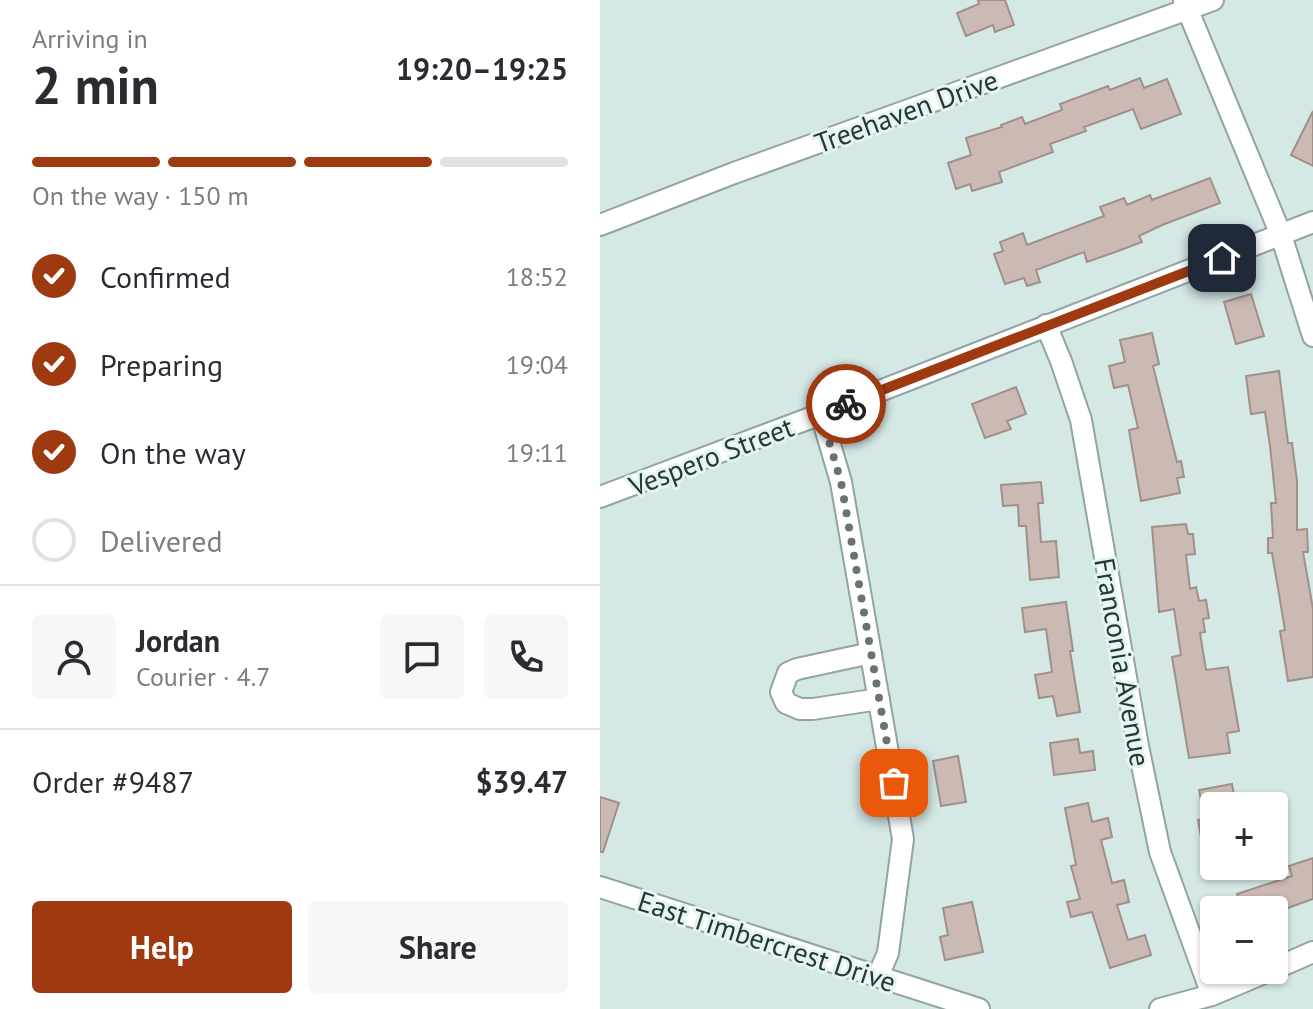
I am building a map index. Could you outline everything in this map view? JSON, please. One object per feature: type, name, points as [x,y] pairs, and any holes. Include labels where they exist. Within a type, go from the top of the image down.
[{"type":"street","name":"Treehaven Drive","points":[[600,225],[1185,5],[1213,0]]},
{"type":"street","points":[[1185,5],[1281,235],[1313,336]]},
{"type":"street","name":"Vespero Street","points":[[600,497],[1313,222]]},
{"type":"street","name":"Franconia Avenue","points":[[1046,325],[1081,420],[1160,852],[1212,995]]},
{"type":"street","points":[[821,414],[841,482],[903,839],[888,953],[878,976]]},
{"type":"street","points":[[871,653],[797,669],[788,673],[781,692],[786,703],[800,709],[879,699]]},
{"type":"street","name":"East Timbercrest Drive","points":[[600,887],[979,1009]]},
{"type":"street","points":[[1288,963],[1313,952]]},
{"type":"street","points":[[1160,1009],[1212,995],[1238,984]]},
{"type":"building","points":[[978,0],[1005,0],[1014,25],[995,32],[993,25],[966,36],[957,13],[979,4]]},
{"type":"building","points":[[1140,78],[1144,88],[1167,79],[1181,114],[1141,129],[1133,109],[1084,127],[1086,131],[1050,144],[1053,152],[999,172],[1002,182],[972,191],[970,184],[956,189],[948,163],[971,155],[966,138],[1022,117],[1025,124],[1062,110],[1060,104]]},
{"type":"building","points":[[1313,111],[1313,166],[1291,155]]},
{"type":"building","points":[[1210,178],[1220,203],[1162,225],[1139,236],[1142,242],[1118,251],[1087,262],[1084,252],[1036,270],[1040,282],[1027,286],[1024,278],[1005,284],[994,254],[1003,251],[1000,242],[1023,233],[1027,245],[1104,216],[1100,207],[1124,198],[1127,205],[1150,195],[1152,200]]},
{"type":"building","points":[[1251,294],[1264,336],[1236,344],[1224,302]]},
{"type":"building","points":[[1152,333],[1159,364],[1153,366],[1177,462],[1181,461],[1184,477],[1177,478],[1180,493],[1141,501],[1129,430],[1138,428],[1128,385],[1114,388],[1109,366],[1125,362],[1120,340]]},
{"type":"building","points":[[1279,371],[1288,443],[1292,443],[1297,481],[1297,530],[1307,529],[1308,552],[1303,552],[1313,609],[1313,677],[1288,681],[1280,631],[1285,630],[1272,553],[1268,553],[1268,538],[1273,538],[1271,503],[1276,503],[1270,446],[1265,412],[1251,414],[1246,376]]},
{"type":"building","points":[[1016,387],[1026,414],[1007,421],[1011,429],[985,438],[972,404]]},
{"type":"building","points":[[1041,482],[1043,503],[1038,503],[1041,542],[1056,541],[1059,577],[1030,580],[1026,526],[1019,526],[1018,505],[1003,506],[1001,485]]},
{"type":"building","points":[[1186,524],[1188,534],[1193,534],[1195,554],[1186,555],[1190,589],[1196,587],[1199,601],[1206,600],[1209,618],[1203,619],[1205,632],[1200,633],[1206,670],[1228,667],[1239,731],[1227,733],[1230,753],[1189,758],[1172,657],[1181,655],[1174,609],[1159,612],[1152,527]]},
{"type":"building","points":[[1066,602],[1080,712],[1057,716],[1053,696],[1039,698],[1035,675],[1052,672],[1046,629],[1025,632],[1022,608]]},
{"type":"building","points":[[1078,739],[1080,753],[1093,751],[1095,770],[1054,775],[1050,743]]},
{"type":"building","points":[[958,756],[966,802],[941,806],[933,761]]},
{"type":"building","points":[[1232,784],[1233,792],[1200,792],[1200,795],[1199,790]]},
{"type":"building","points":[[600,797],[619,803],[603,852],[600,852]]},
{"type":"building","points":[[1088,803],[1092,822],[1108,818],[1112,837],[1101,840],[1112,883],[1124,880],[1129,902],[1117,905],[1128,940],[1145,935],[1151,955],[1110,968],[1092,912],[1071,917],[1067,902],[1080,899],[1071,866],[1076,865],[1065,808]]},
{"type":"building","points":[[1313,858],[1313,899],[1288,908],[1288,896],[1238,896],[1280,880],[1288,880],[1292,876],[1289,866]]},
{"type":"building","points":[[972,902],[983,952],[945,960],[940,937],[948,935],[943,908]]},
{"type":"way so far","points":[[846,404],[821,414],[841,482],[894,783]]},
{"type":"route","points":[[846,404],[1222,258]]}]
